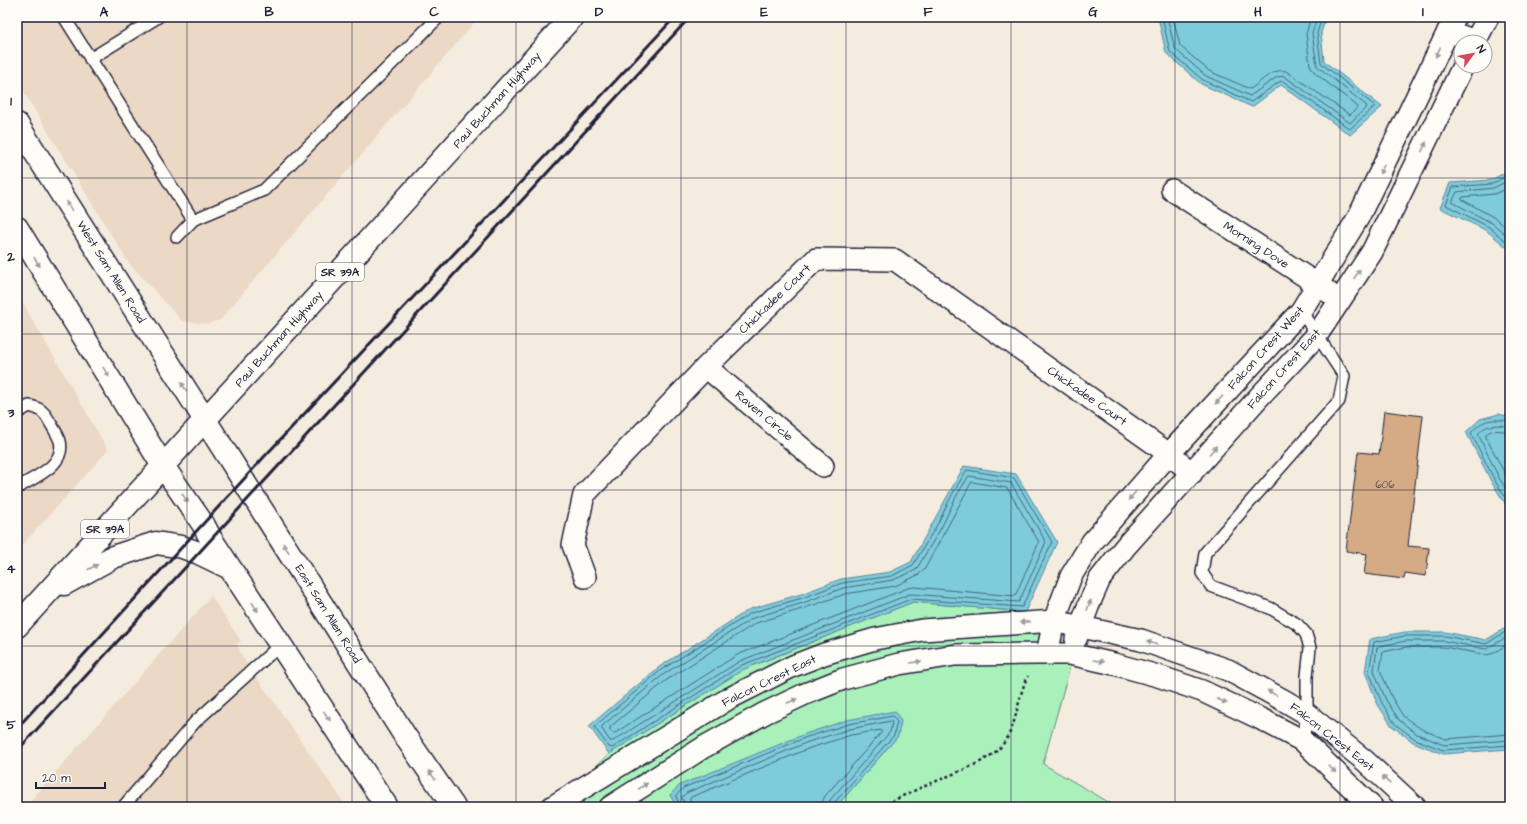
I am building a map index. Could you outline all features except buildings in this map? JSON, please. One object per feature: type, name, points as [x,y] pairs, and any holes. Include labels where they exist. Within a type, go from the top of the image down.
[{"type":"main road","name":"Paul Buchman Highway","points":[[17,626],[572,17]]},
{"type":"main road","name":"West Sam Allen Road","points":[[17,124],[205,420]]},
{"type":"main road","points":[[17,228],[163,466],[203,524],[280,645],[387,807]]},
{"type":"main road","name":"East Sam Allen Road","points":[[205,420],[405,736],[454,807]]},
{"type":"main road","points":[[47,593],[113,557],[156,543],[182,547],[230,568]]},
{"type":"street","points":[[1479,34],[1488,17]]},
{"type":"street","points":[[1452,24],[1465,34]]},
{"type":"street","name":"Falcon Crest West","points":[[1043,654],[1071,576],[1092,542],[1169,454],[1301,311],[1358,218],[1452,24]]},
{"type":"street","name":"Falcon Crest East","points":[[1070,654],[1082,626],[1088,604],[1100,579],[1125,547],[1317,334],[1372,252],[1459,74]]},
{"type":"street","name":"Morning Dove","points":[[1172,190],[1317,284],[1339,301]]},
{"type":"street","name":"Chickadee Court","points":[[585,577],[573,545],[584,495],[706,367],[816,259],[895,260],[1169,454],[1192,473]]},
{"type":"street","name":"Raven Circle","points":[[706,367],[823,466]]},
{"type":"street","name":"Falcon Crest East","points":[[552,807],[728,699],[806,661],[875,639],[922,630],[1054,620],[1141,640],[1228,670],[1307,714],[1364,760],[1415,807]]},
{"type":"street","name":"Falcon Crest East","points":[[610,807],[704,747],[765,713],[805,694],[843,679],[899,664],[955,655],[1043,654],[1070,654],[1158,676],[1202,691],[1303,741],[1372,807]]},
{"type":"street","points":[[754,686],[765,713]]},
{"type":"lane","points":[[64,17],[193,220]]},
{"type":"lane","points":[[90,59],[158,17]]},
{"type":"lane","points":[[177,237],[193,220],[264,190],[440,17]]},
{"type":"lane","points":[[1301,311],[1344,376],[1339,401],[1205,553],[1202,573],[1211,586],[1270,608],[1297,624],[1306,634],[1310,648],[1307,676],[1307,714],[1303,741]]},
{"type":"lane","points":[[17,413],[29,406],[39,408],[48,418],[60,441],[60,450],[58,459],[53,465],[17,488]]},
{"type":"lane","points":[[123,807],[195,722],[280,645]]},
{"type":"path","points":[[881,807],[975,764],[994,753],[1003,744],[1014,721],[1024,683],[1043,654]]},
{"type":"shaded area","points":[[17,17],[479,17],[220,320],[207,324],[182,321],[128,262],[17,81]]},
{"type":"shaded area","points":[[17,293],[108,450],[17,551]]},
{"type":"shaded area","points":[[211,596],[241,641],[237,644],[243,658],[347,807],[25,807]]},
{"type":"green space","points":[[913,602],[1025,612],[1075,649],[1043,764],[1117,807],[836,807],[898,736],[670,795],[677,807],[551,807],[609,754],[744,669]]},
{"type":"water","points":[[1158,17],[1326,17],[1321,33],[1324,61],[1382,107],[1350,135],[1281,85],[1252,107],[1201,84],[1166,53]]},
{"type":"water","points":[[1510,170],[1510,250],[1487,231],[1440,208],[1450,183],[1491,180]]},
{"type":"water","points":[[1499,414],[1510,417],[1510,511],[1492,483],[1466,432],[1480,419]]},
{"type":"water","points":[[964,466],[1016,474],[1057,542],[1025,612],[913,602],[744,669],[609,754],[589,726],[659,667],[750,609],[801,594],[841,579],[890,572],[911,562]]},
{"type":"water","points":[[1510,625],[1510,749],[1443,754],[1413,742],[1392,726],[1378,705],[1365,672],[1370,639],[1405,632],[1445,632],[1486,640]]},
{"type":"water","points":[[895,711],[901,721],[898,736],[836,807],[677,807],[670,795],[680,785],[805,734],[847,720]]},
{"type":"railway","points":[[17,728],[264,457],[675,17]]},
{"type":"railway","points":[[17,751],[690,17]]}]
